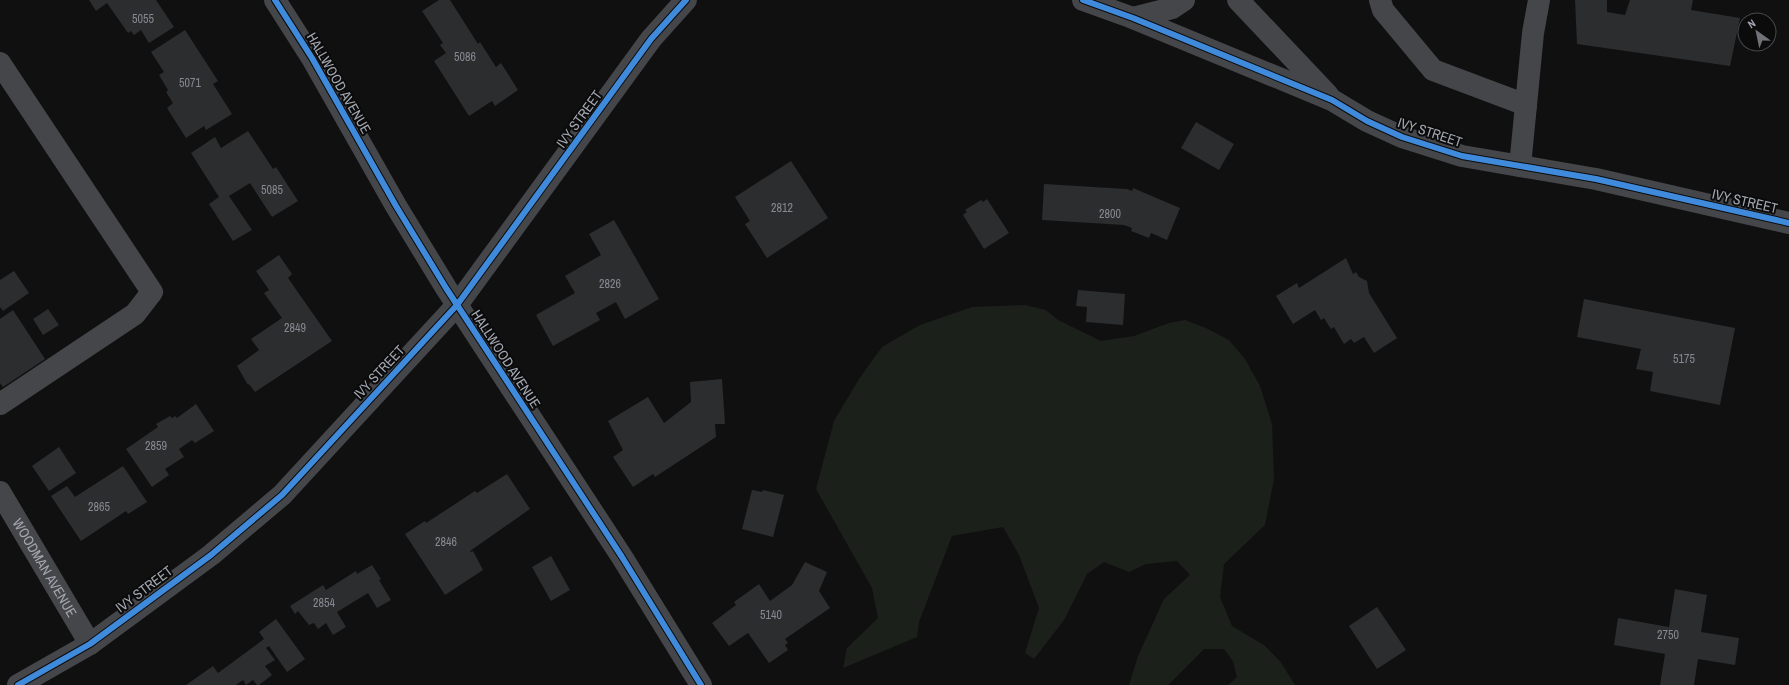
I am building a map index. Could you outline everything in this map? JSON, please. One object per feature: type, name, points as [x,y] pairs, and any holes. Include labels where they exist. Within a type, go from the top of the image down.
[{"type":"street","name":"HALLWOOD AVENUE","points":[[275,0],[312,58],[396,206],[457,305],[622,557],[701,685]]},
{"type":"street","name":"IVY STREET","points":[[18,685],[90,644],[211,555],[282,495],[457,305],[651,39],[686,0]]},
{"type":"street","name":"IVY STREET","points":[[1083,0],[1133,18],[1332,100],[1367,121],[1402,137],[1462,156],[1596,179],[1789,223]]},
{"type":"street","points":[[1133,18],[1172,8],[1184,0]]},
{"type":"street","points":[[1238,0],[1332,100]]},
{"type":"street","points":[[1380,0],[1384,10],[1433,70],[1526,105]]},
{"type":"street","points":[[1520,166],[1533,32],[1539,0]]},
{"type":"street","points":[[0,63],[152,292],[135,314],[0,404]]},
{"type":"street","name":"WOODMAN AVENUE","points":[[0,492],[90,644]]},
{"type":"shaded area","points":[[1025,305],[1046,310],[1058,320],[1101,341],[1134,336],[1169,323],[1185,320],[1206,328],[1229,340],[1245,359],[1260,386],[1272,424],[1274,479],[1265,525],[1224,564],[1220,597],[1232,626],[1264,645],[1280,661],[1295,685],[1228,685],[1237,677],[1233,661],[1224,649],[1204,649],[1168,685],[1129,685],[1138,656],[1164,599],[1190,575],[1177,561],[1146,564],[1129,572],[1104,562],[1087,574],[1064,620],[1034,659],[1025,653],[1039,608],[1019,555],[1003,527],[952,536],[919,622],[917,637],[843,668],[847,648],[878,618],[872,588],[816,489],[834,421],[859,379],[882,347],[920,325],[972,307]]},
{"type":"building","points":[[89,0],[156,0],[174,27],[149,43],[141,30],[134,35],[131,31],[128,33],[107,3],[96,11]]},
{"type":"building","points":[[439,0],[450,0],[478,44],[480,42],[496,67],[501,63],[518,90],[495,106],[492,101],[469,116],[434,61],[446,53],[440,45],[443,43],[422,11]]},
{"type":"building","points":[[1575,0],[1607,0],[1607,12],[1625,15],[1630,0],[1693,0],[1691,10],[1737,18],[1737,32],[1730,66],[1577,44]]},
{"type":"building","points":[[185,30],[218,81],[213,84],[232,114],[206,130],[204,126],[186,138],[167,108],[173,103],[166,92],[168,90],[159,75],[164,72],[151,52]]},
{"type":"building","points":[[1196,122],[1234,144],[1219,170],[1181,148]]},
{"type":"building","points":[[248,131],[273,169],[276,167],[298,201],[272,217],[250,183],[229,196],[252,230],[233,241],[209,204],[219,197],[191,153],[215,137],[221,148]]},
{"type":"building","points":[[791,161],[828,218],[767,258],[745,224],[750,221],[735,197]]},
{"type":"building","points":[[1044,184],[1127,189],[1132,191],[1133,188],[1180,208],[1167,240],[1151,233],[1149,238],[1131,231],[1132,228],[1124,225],[1042,220]]},
{"type":"building","points":[[987,199],[1009,233],[984,249],[963,215],[967,212],[965,210],[981,200],[983,202]]},
{"type":"building","points":[[614,220],[659,299],[625,319],[616,302],[596,313],[600,320],[553,346],[536,315],[575,293],[565,276],[601,255],[589,234]]},
{"type":"building","points":[[279,255],[292,274],[288,278],[332,341],[255,392],[249,384],[248,385],[237,366],[259,350],[251,339],[282,318],[264,293],[269,290],[256,271]]},
{"type":"building","points":[[1346,258],[1353,274],[1356,272],[1359,277],[1367,281],[1369,293],[1397,338],[1374,353],[1364,337],[1354,343],[1351,339],[1344,344],[1334,327],[1331,329],[1324,318],[1321,320],[1315,310],[1293,324],[1276,296],[1297,283],[1299,288]]},
{"type":"building","points":[[14,271],[29,293],[3,311],[0,307],[0,280]]},
{"type":"building","points":[[1078,290],[1125,294],[1123,325],[1086,322],[1087,307],[1076,306]]},
{"type":"building","points":[[1584,299],[1735,328],[1720,405],[1650,391],[1653,372],[1636,369],[1641,349],[1577,337]]},
{"type":"building","points":[[48,309],[59,325],[43,335],[33,319]]},
{"type":"building","points":[[13,310],[45,359],[3,387],[0,383],[0,319]]},
{"type":"building","points":[[722,379],[725,424],[715,424],[716,437],[655,477],[653,474],[633,487],[613,457],[623,450],[608,421],[648,397],[664,423],[691,402],[690,382]]},
{"type":"building","points":[[196,404],[214,431],[195,443],[192,440],[179,449],[184,457],[165,469],[169,475],[152,487],[126,449],[158,427],[156,424],[170,416],[172,418],[175,416],[177,418]]},
{"type":"building","points":[[59,447],[76,473],[49,491],[32,466]]},
{"type":"building","points":[[123,466],[147,502],[128,514],[126,511],[81,541],[51,496],[67,486],[75,497]]},
{"type":"building","points":[[507,474],[530,509],[470,551],[473,551],[483,570],[445,595],[405,534],[425,521],[426,523],[475,491],[477,493]]},
{"type":"building","points":[[752,490],[762,492],[763,490],[784,495],[773,537],[742,529]]},
{"type":"building","points":[[551,556],[570,590],[551,601],[532,567]]},
{"type":"building","points":[[805,562],[827,572],[819,591],[830,608],[785,639],[788,643],[785,645],[788,650],[769,663],[748,633],[729,646],[712,623],[736,605],[734,602],[759,584],[770,601],[792,585]]},
{"type":"building","points":[[372,565],[381,579],[379,580],[391,600],[377,608],[368,593],[337,612],[346,627],[333,635],[326,623],[318,629],[314,623],[309,625],[298,611],[295,614],[290,606],[323,585],[326,590],[356,571],[357,574]]},
{"type":"building","points":[[1675,589],[1707,595],[1701,632],[1739,638],[1735,665],[1698,659],[1694,685],[1660,685],[1665,654],[1614,645],[1618,618],[1669,627]]},
{"type":"building","points":[[1377,607],[1406,650],[1377,669],[1349,626]]},
{"type":"building","points":[[276,619],[305,659],[287,672],[269,646],[266,648],[275,660],[265,666],[272,675],[259,685],[257,685],[253,680],[246,685],[243,680],[236,685],[186,685],[213,666],[218,673],[264,639],[259,632]]},
{"type":"cycle path","points":[[275,0],[312,58],[396,206],[446,288],[622,557],[701,685]]},
{"type":"cycle path","points":[[18,685],[90,644],[211,555],[282,495],[457,305],[651,39],[686,0]]},
{"type":"cycle path","points":[[1083,0],[1133,18],[1332,100],[1367,121],[1402,137],[1462,156],[1596,179],[1789,223]]}]
